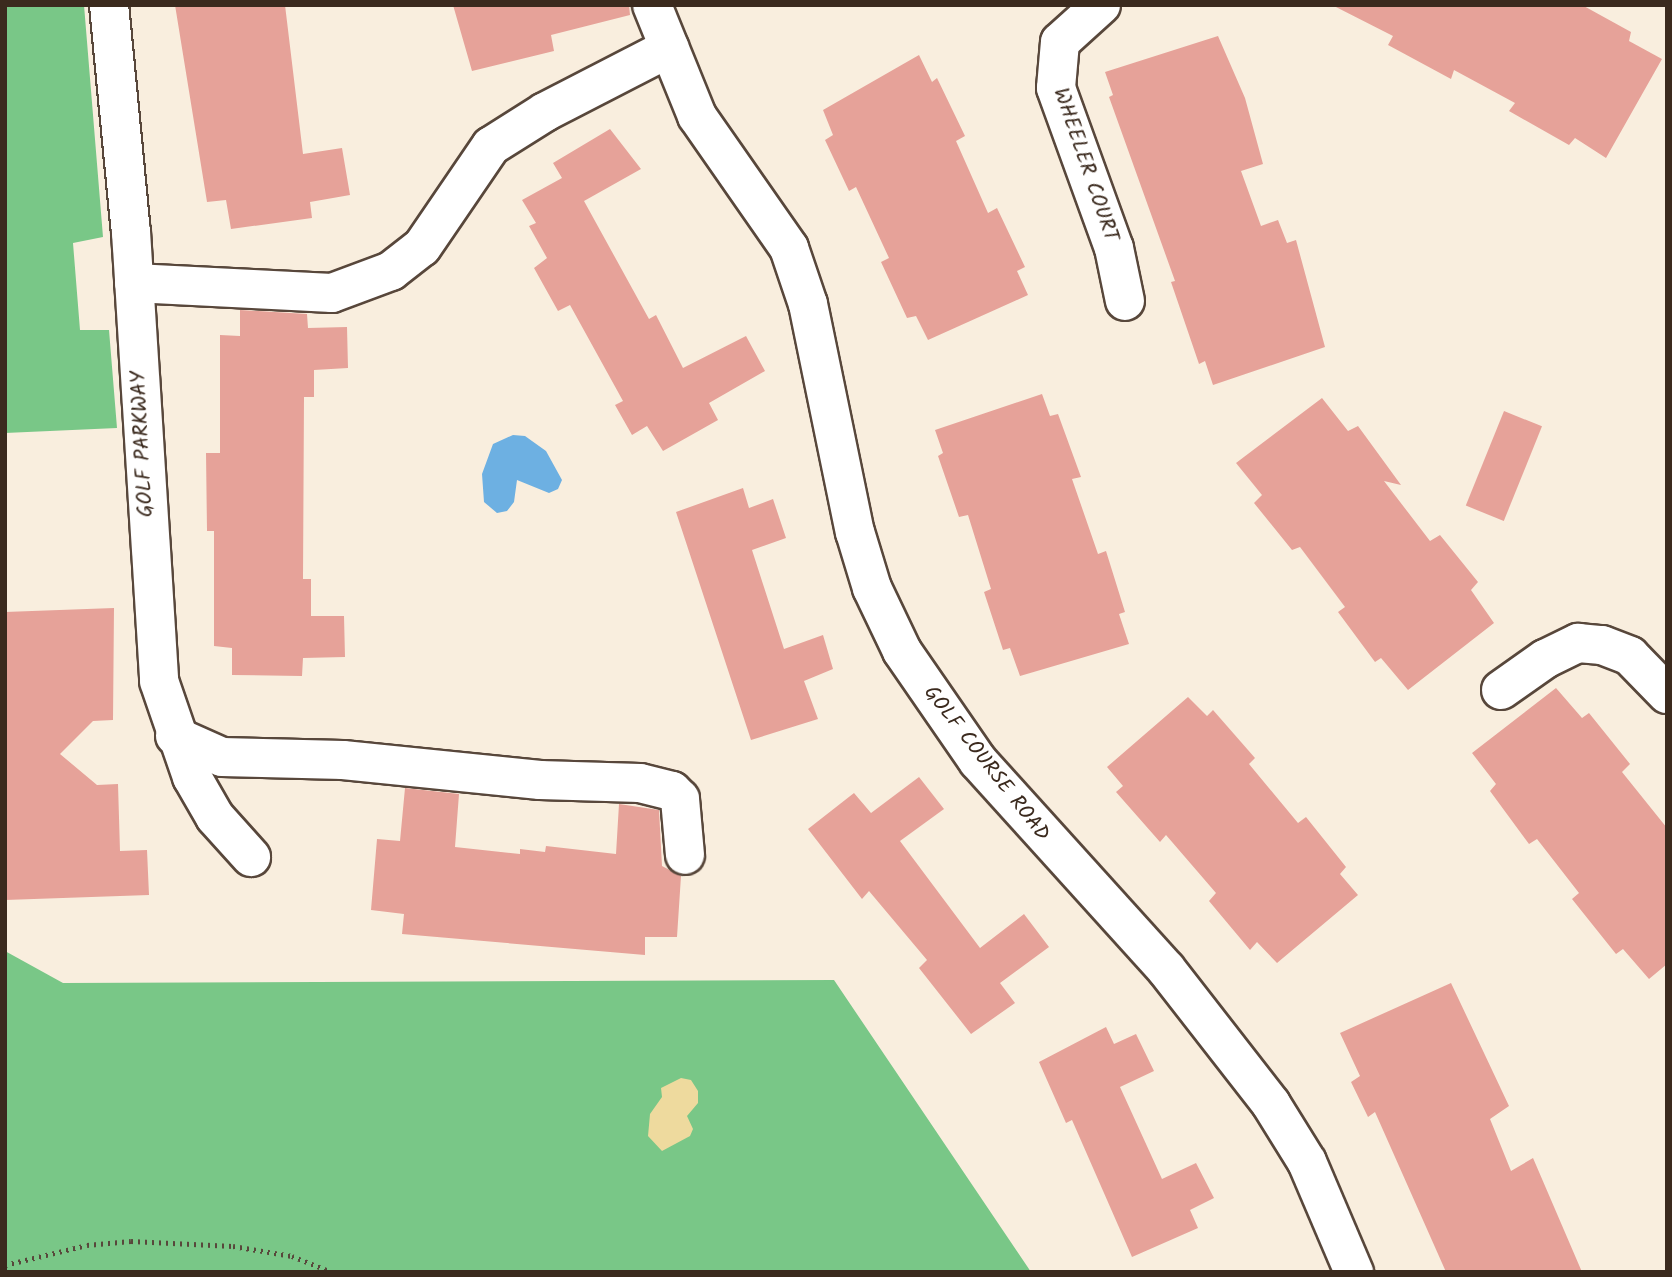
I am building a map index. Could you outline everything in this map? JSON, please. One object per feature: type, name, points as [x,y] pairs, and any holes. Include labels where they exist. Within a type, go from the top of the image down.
[{"type":"street","name":"GOLF PARKWAY","points":[[110,5],[134,284],[154,642],[159,681],[175,736],[215,817],[251,858]]},
{"type":"street","name":"GOLF COURSE ROAD","points":[[652,5],[696,116],[789,248],[808,304],[855,531],[873,588],[902,651],[936,707],[978,761],[1166,969],[1271,1104],[1307,1162],[1354,1272]]},
{"type":"street","name":"WHEELER COURT","points":[[1101,5],[1060,42],[1055,74],[1114,247],[1125,301]]},
{"type":"street","points":[[134,284],[332,293],[391,271],[422,247],[491,146],[545,112],[669,48]]},
{"type":"street","points":[[1501,690],[1545,659],[1578,643],[1602,645],[1630,656],[1667,694]]},
{"type":"street","points":[[175,736],[222,757],[343,760],[540,779],[639,783],[672,791],[680,799],[685,855]]},
{"type":"path","points":[[5,1265],[87,1245],[131,1241],[233,1246],[292,1256],[332,1272]]},
{"type":"green space","points":[[5,5],[84,5],[103,237],[73,243],[80,330],[109,330],[117,428],[5,433]]},
{"type":"green space","points":[[5,951],[63,983],[834,980],[1031,1272],[5,1272]]},
{"type":"sand","points":[[681,1078],[691,1080],[698,1091],[698,1103],[687,1116],[693,1129],[690,1136],[662,1151],[648,1136],[650,1114],[662,1097],[661,1088]]},
{"type":"water","points":[[513,435],[525,436],[546,451],[562,480],[558,489],[549,493],[517,480],[514,502],[507,511],[497,513],[484,502],[482,474],[493,444]]},
{"type":"building","points":[[175,5],[285,5],[303,154],[342,148],[350,195],[310,202],[312,218],[231,229],[226,200],[207,202]]},
{"type":"building","points":[[453,5],[629,5],[630,15],[551,35],[554,51],[472,71]]},
{"type":"building","points":[[1332,5],[1582,5],[1631,32],[1629,41],[1662,59],[1606,158],[1575,138],[1569,145],[1509,111],[1515,103],[1454,70],[1451,79],[1388,45],[1393,36]]},
{"type":"building","points":[[1218,36],[1245,98],[1263,164],[1241,171],[1261,226],[1278,220],[1287,243],[1296,240],[1325,347],[1213,385],[1205,361],[1199,364],[1171,282],[1175,281],[1109,97],[1113,95],[1105,72]]},
{"type":"building","points":[[919,55],[932,82],[937,78],[965,136],[956,141],[988,213],[997,208],[1025,267],[1017,271],[1028,295],[928,340],[916,316],[907,318],[881,262],[889,258],[856,187],[849,191],[825,140],[833,135],[823,110]]},
{"type":"building","points":[[610,129],[641,169],[584,201],[649,319],[656,315],[683,368],[746,336],[765,371],[709,403],[718,420],[663,451],[647,426],[632,435],[615,405],[623,401],[570,305],[558,311],[534,268],[547,258],[529,226],[536,223],[522,200],[562,178],[553,163]]},
{"type":"building","points":[[240,310],[307,314],[308,328],[347,327],[348,368],[314,370],[314,397],[304,397],[303,579],[311,579],[311,616],[344,616],[345,657],[303,658],[302,676],[232,675],[232,648],[214,646],[214,531],[207,531],[206,453],[220,453],[220,335],[240,336]]},
{"type":"building","points":[[1042,394],[1050,416],[1058,414],[1081,477],[1072,479],[1098,554],[1106,551],[1125,612],[1119,614],[1129,644],[1020,676],[1010,648],[1003,650],[984,592],[991,589],[968,515],[959,517],[938,456],[943,453],[935,430]]},
{"type":"building","points":[[1322,398],[1348,431],[1358,426],[1401,485],[1384,481],[1430,541],[1440,535],[1478,582],[1471,590],[1494,623],[1408,690],[1381,658],[1375,662],[1338,612],[1345,607],[1300,547],[1292,550],[1254,503],[1262,495],[1236,463]]},
{"type":"building","points":[[1504,411],[1542,426],[1504,521],[1466,506]]},
{"type":"building","points":[[743,488],[749,508],[773,499],[786,538],[752,550],[784,649],[823,635],[833,669],[804,681],[818,719],[751,740],[676,512]]},
{"type":"building","points":[[114,608],[113,720],[93,721],[60,754],[97,785],[118,784],[120,851],[147,850],[149,895],[5,900],[5,612]]},
{"type":"building","points":[[1556,688],[1582,718],[1589,713],[1630,764],[1622,772],[1667,828],[1667,964],[1649,979],[1623,949],[1616,954],[1572,899],[1579,893],[1537,839],[1529,844],[1490,791],[1496,784],[1472,753]]},
{"type":"building","points":[[1188,697],[1207,716],[1213,710],[1255,758],[1249,764],[1298,823],[1306,817],[1346,867],[1340,874],[1358,895],[1277,963],[1257,942],[1250,950],[1209,901],[1216,893],[1166,835],[1160,842],[1116,792],[1123,786],[1107,767]]},
{"type":"building","points":[[919,777],[944,809],[900,841],[980,948],[1024,914],[1049,947],[1000,983],[1015,1003],[971,1034],[919,968],[927,960],[869,891],[862,899],[808,829],[854,793],[871,813]]},
{"type":"building","points":[[405,788],[459,794],[455,847],[520,854],[520,849],[545,852],[546,846],[616,854],[619,804],[659,810],[662,866],[681,876],[677,937],[645,937],[645,955],[402,934],[404,914],[371,910],[377,839],[400,841]]},
{"type":"building","points":[[1451,983],[1509,1106],[1490,1119],[1511,1171],[1533,1158],[1582,1272],[1446,1272],[1375,1112],[1368,1117],[1351,1082],[1360,1076],[1340,1033]]},
{"type":"building","points":[[1106,1027],[1114,1044],[1136,1034],[1154,1071],[1120,1087],[1162,1179],[1196,1163],[1214,1198],[1190,1210],[1198,1228],[1132,1257],[1072,1120],[1066,1123],[1039,1062]]}]
